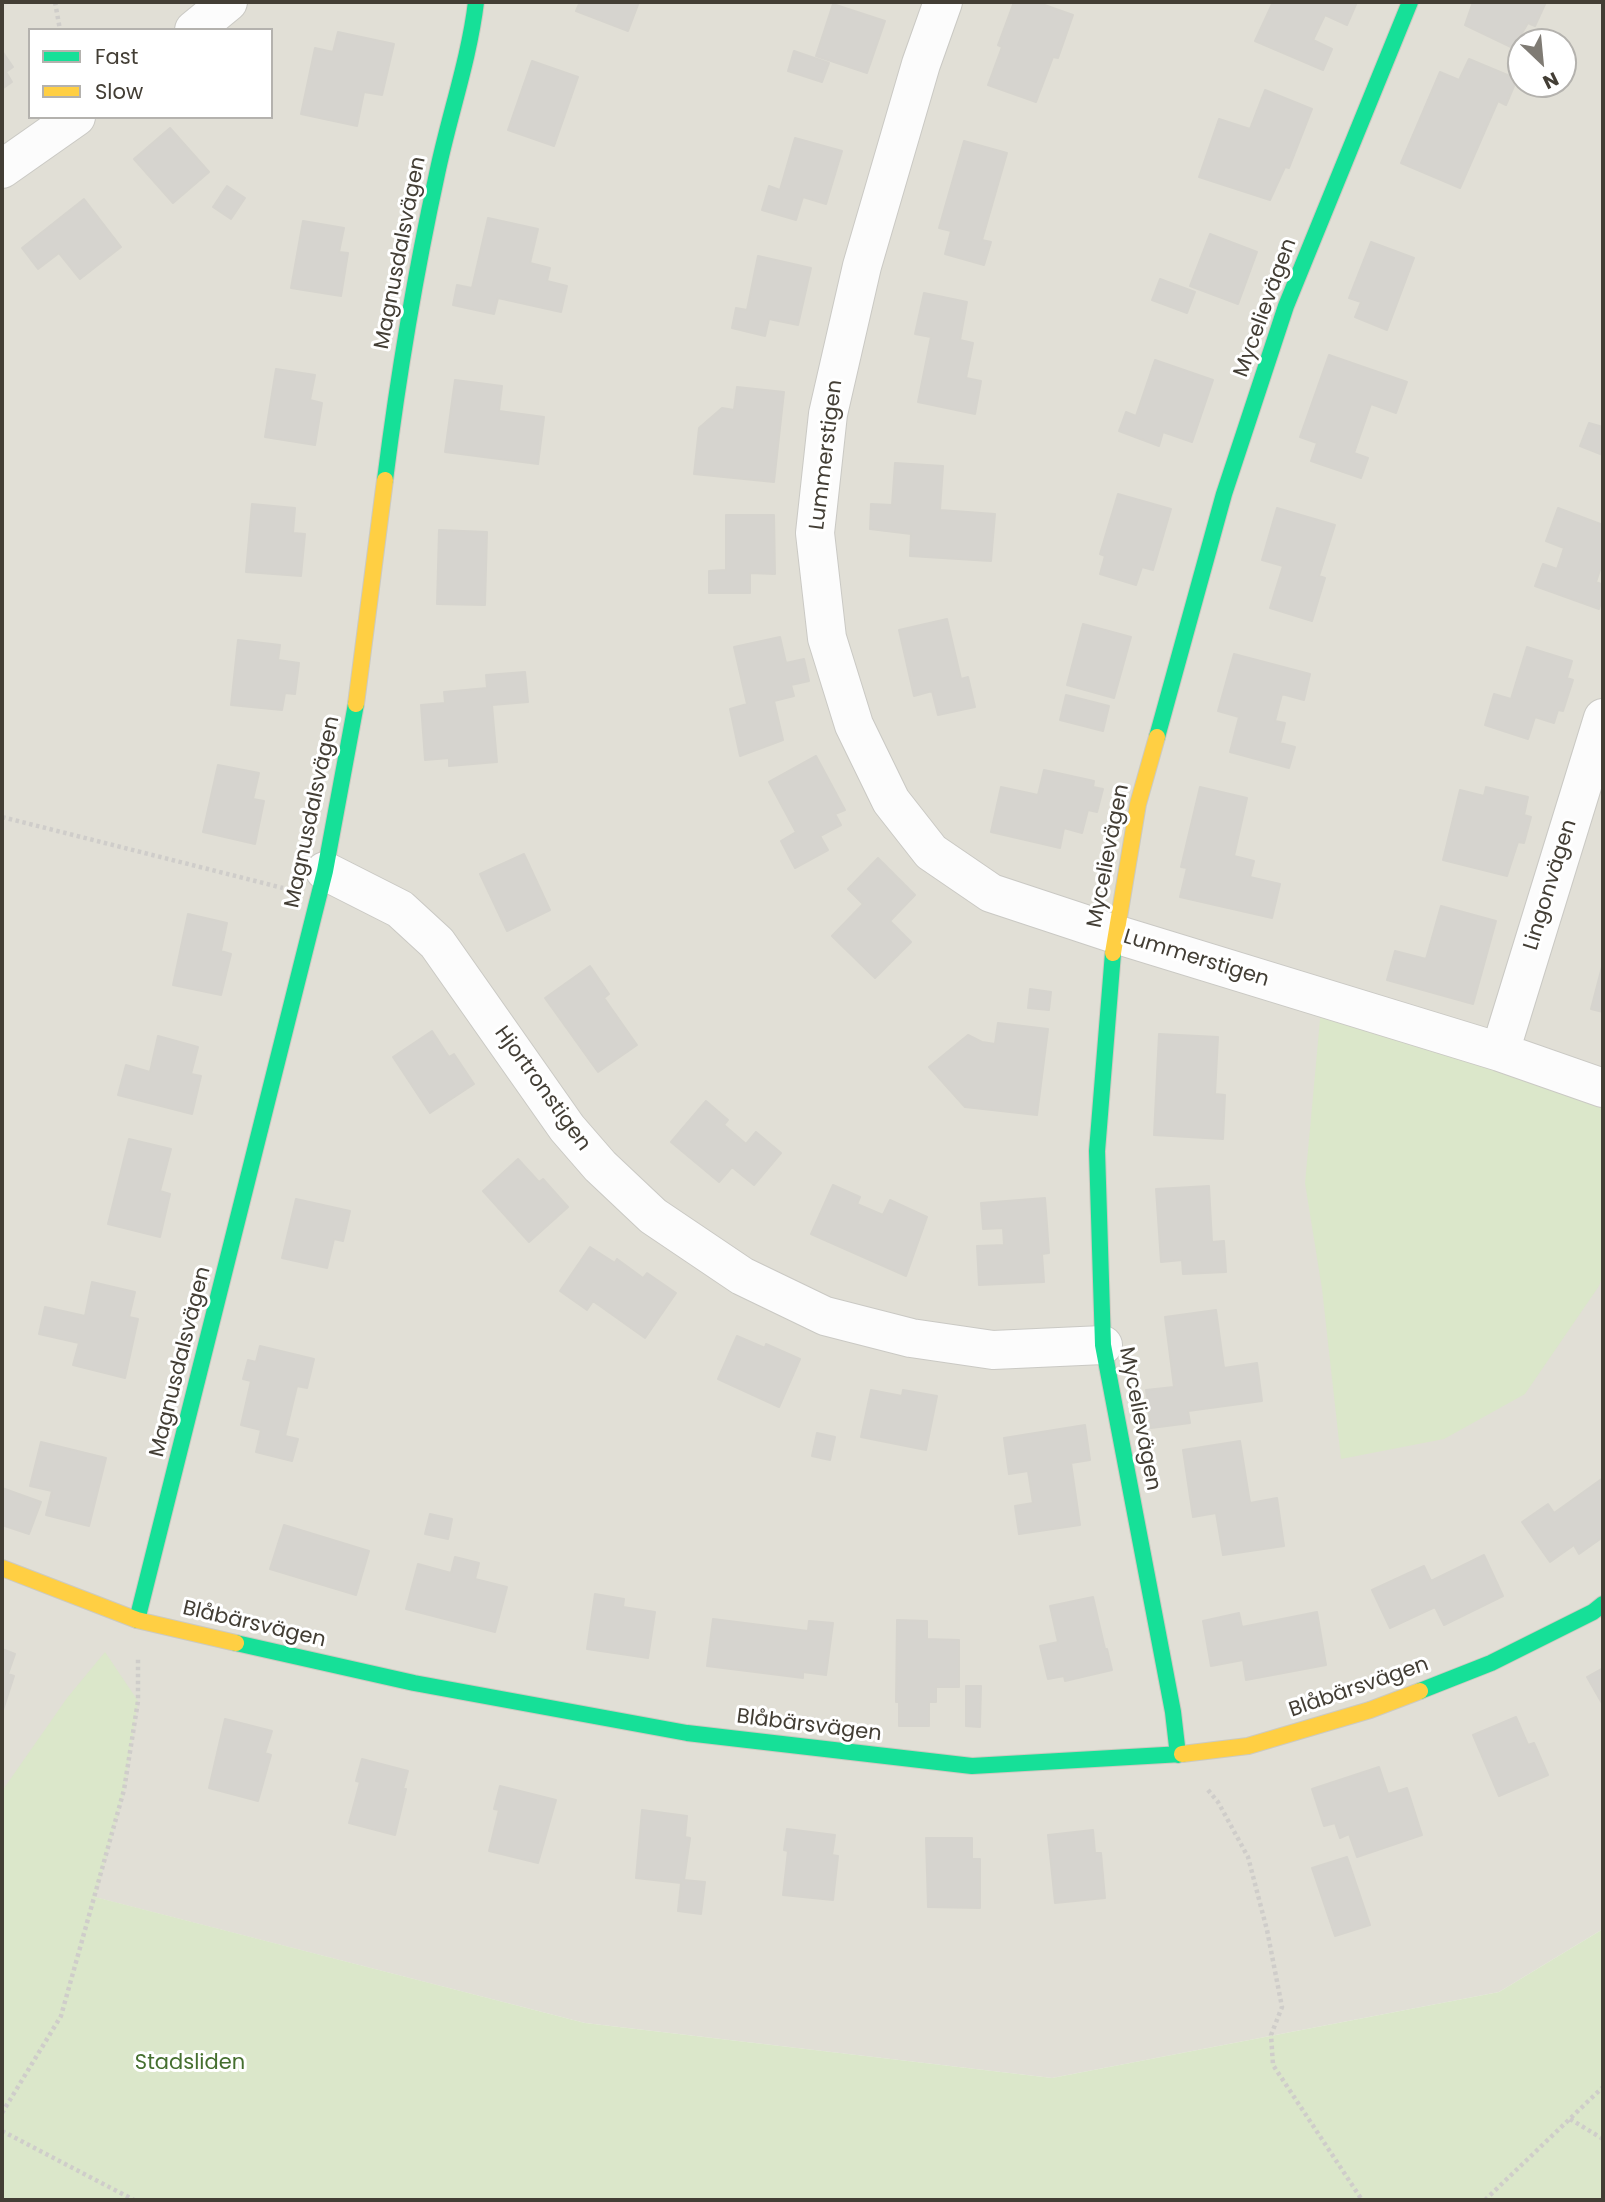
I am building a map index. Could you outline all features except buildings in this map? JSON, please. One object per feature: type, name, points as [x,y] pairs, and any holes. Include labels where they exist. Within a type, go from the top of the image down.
[{"type":"street","points":[[196,28],[228,2]]},
{"type":"street","name":"Magnusdalsvägen","points":[[137,1620],[321,884],[351,734],[368,624],[393,415],[410,310],[437,172],[477,2]]},
{"type":"street","name":"Lummerstigen","points":[[943,2],[921,64],[862,266],[828,414],[815,533],[827,638],[854,725],[891,801],[931,852],[990,893],[1500,1052],[1603,1088]]},
{"type":"street","name":"Mycelievägen","points":[[1178,1755],[1171,1698],[1103,1345],[1097,1151],[1115,934],[1138,804],[1224,495],[1286,306],[1410,2]]},
{"type":"street","points":[[2,169],[73,119]]},
{"type":"street","name":"Lingonvägen","points":[[1500,1052],[1603,718]]},
{"type":"street","name":"Hjortronstigen","points":[[321,884],[400,909],[422,928],[437,943],[567,1128],[600,1166],[653,1216],[742,1276],[825,1316],[911,1338],[993,1350],[1103,1345]]},
{"type":"street","name":"Blåbärsvägen","points":[[2,1568],[137,1620],[414,1683],[687,1733],[972,1766],[1178,1755],[1248,1746],[1370,1710],[1491,1664],[1593,1612],[1603,1604]]},
{"type":"path","points":[[55,2],[60,28]]},
{"type":"path","points":[[2,817],[321,884]]},
{"type":"path","points":[[2,2113],[61,2016],[124,1790],[138,1701],[137,1620]]},
{"type":"path","points":[[1178,1755],[1218,1802],[1248,1857],[1267,1930],[1282,2007],[1271,2035],[1273,2065],[1362,2200]]},
{"type":"path","points":[[1485,2200],[1603,2087]]},
{"type":"path","points":[[1570,2119],[1603,2139]]},
{"type":"path","points":[[2,2131],[134,2200]]},
{"type":"shaded area","points":[[2,2],[1603,2],[1603,1929],[1499,1992],[1052,2078],[585,2023],[94,1897],[2,1855]]},
{"type":"green space","points":[[1322,998],[1603,1088],[1603,1274],[1599,1286],[1525,1394],[1444,1439],[1341,1459],[1322,1289],[1305,1183]]},
{"type":"green space","name":"Stadsliden","points":[[105,1652],[138,1701],[124,1791],[95,1897],[585,2023],[1052,2078],[1499,1992],[1603,1929],[1603,2200],[2,2200],[2,1791],[67,1698]]},
{"type":"traffic: fast","points":[[385,480],[421,250],[469,45],[476,2]]},
{"type":"traffic: fast","points":[[1157,737],[1224,494],[1286,306],[1410,2]]},
{"type":"traffic: fast","points":[[137,1620],[325,871],[356,704]]},
{"type":"traffic: fast","points":[[1113,953],[1097,1151],[1103,1345],[1173,1712],[1178,1755]]},
{"type":"traffic: fast","points":[[1420,1691],[1491,1663],[1593,1612],[1603,1604]]},
{"type":"traffic: fast","points":[[236,1643],[414,1683],[687,1733],[972,1766],[1182,1754]]},
{"type":"traffic: slow","points":[[356,704],[385,480]]},
{"type":"traffic: slow","points":[[1113,953],[1138,804],[1157,737]]},
{"type":"traffic: slow","points":[[2,1568],[137,1620],[236,1643]]},
{"type":"traffic: slow","points":[[1182,1754],[1248,1746],[1370,1710],[1420,1691]]}]
